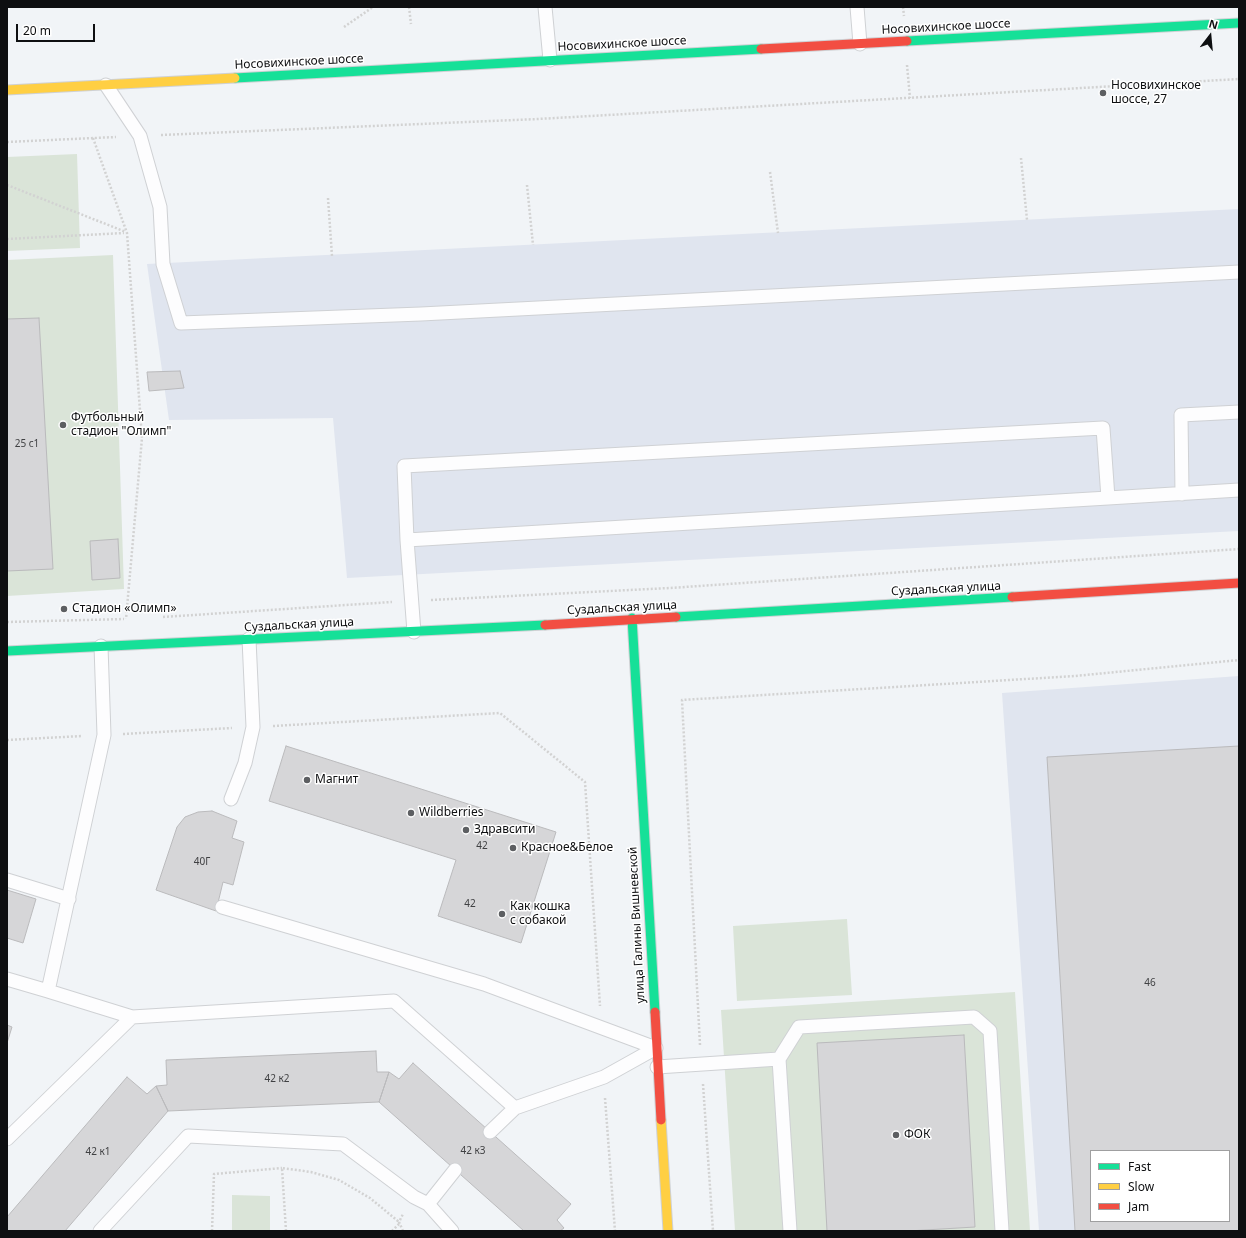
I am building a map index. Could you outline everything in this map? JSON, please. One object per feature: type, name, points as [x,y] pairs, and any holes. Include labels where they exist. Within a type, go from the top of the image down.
[{"type":"street","name":"Носовихинское шоссе","points":[[7,90],[1239,23]]},
{"type":"street","name":"Суздальская улица","points":[[7,651],[414,632],[1239,583]]},
{"type":"street","name":"улица Галины Вишневской","points":[[632,618],[656,1048],[668,1231]]},
{"type":"lane","points":[[545,7],[550,60]]},
{"type":"lane","points":[[857,7],[860,44]]},
{"type":"lane","points":[[106,85],[140,136],[160,208],[163,264],[181,323],[421,314],[1239,272]]},
{"type":"lane","points":[[1182,494],[1181,415],[1239,412]]},
{"type":"lane","points":[[414,632],[407,540],[404,466],[1103,428],[1108,498]]},
{"type":"lane","points":[[407,540],[1239,490]]},
{"type":"lane","points":[[231,799],[245,763],[253,727],[249,639]]},
{"type":"lane","points":[[48,991],[104,735],[101,646]]},
{"type":"lane","points":[[7,880],[69,899]]},
{"type":"lane","points":[[222,906],[484,984],[656,1048]]},
{"type":"lane","points":[[7,979],[132,1017],[394,1001],[514,1108]]},
{"type":"lane","points":[[7,1139],[132,1017]]},
{"type":"lane","points":[[790,1231],[779,1059],[798,1027],[974,1017],[990,1031],[1002,1231]]},
{"type":"lane","points":[[490,1132],[514,1108],[604,1077],[656,1048]]},
{"type":"lane","points":[[658,1067],[779,1059]]},
{"type":"lane","points":[[100,1231],[188,1136],[343,1144],[414,1197],[428,1204],[452,1231]]},
{"type":"lane","points":[[428,1204],[455,1170]]},
{"type":"path","points":[[344,28],[373,7]]},
{"type":"path","points":[[409,7],[410,24]]},
{"type":"path","points":[[7,142],[553,118],[1239,79]]},
{"type":"path","points":[[93,138],[127,233],[142,438],[126,619]]},
{"type":"path","points":[[1021,158],[1027,220]]},
{"type":"path","points":[[770,172],[778,233]]},
{"type":"path","points":[[7,185],[127,233]]},
{"type":"path","points":[[527,185],[533,245]]},
{"type":"path","points":[[328,198],[332,256]]},
{"type":"path","points":[[7,239],[127,233]]},
{"type":"path","points":[[161,617],[412,601],[670,588],[1239,549]]},
{"type":"path","points":[[7,622],[133,618]]},
{"type":"path","points":[[713,1231],[701,1064],[682,700],[1075,676],[1239,660]]},
{"type":"path","points":[[7,740],[500,713],[585,782],[602,1028]]},
{"type":"path","points":[[604,1077],[615,1231]]},
{"type":"path","points":[[282,1168],[286,1231]]},
{"type":"path","points":[[212,1231],[214,1174],[282,1168],[311,1172],[339,1180],[370,1198],[399,1223],[392,1231]]},
{"type":"shaded area","points":[[77,154],[80,248],[7,251],[7,157]]},
{"type":"shaded area","points":[[1239,209],[1239,531],[347,578],[333,418],[169,420],[147,264]]},
{"type":"shaded area","name":"Футбольный стадион \"Олимп\"","points":[[113,255],[124,589],[7,596],[7,260]]},
{"type":"shaded area","points":[[1239,676],[1239,1231],[1039,1231],[1002,693]]},
{"type":"shaded area","points":[[847,919],[852,995],[737,1001],[733,926]]},
{"type":"shaded area","points":[[1015,992],[1030,1231],[735,1231],[721,1010]]},
{"type":"shaded area","points":[[232,1195],[270,1196],[270,1231],[232,1231]]},
{"type":"building","points":[[39,318],[53,569],[7,571],[7,319]]},
{"type":"building","points":[[180,371],[184,388],[149,391],[147,372]]},
{"type":"building","points":[[118,539],[120,578],[92,580],[90,541]]},
{"type":"building","points":[[286,746],[556,832],[521,943],[438,916],[456,860],[269,801]]},
{"type":"building","points":[[1239,746],[1239,1231],[1075,1231],[1047,757]]},
{"type":"building","points":[[212,811],[237,821],[232,838],[244,842],[233,885],[223,882],[216,911],[156,890],[177,827],[185,817],[198,812]]},
{"type":"building","points":[[7,890],[36,899],[23,943],[7,938]]},
{"type":"building","points":[[7,1025],[12,1027],[7,1043]]},
{"type":"building","name":"ФОК","points":[[964,1035],[975,1227],[908,1231],[827,1231],[817,1043]]},
{"type":"building","points":[[376,1051],[377,1072],[389,1072],[379,1102],[168,1111],[156,1086],[167,1085],[166,1060]]},
{"type":"building","points":[[413,1063],[571,1204],[557,1220],[564,1228],[560,1231],[524,1231],[379,1102],[389,1072],[399,1079]]},
{"type":"building","points":[[127,1077],[147,1094],[156,1086],[168,1111],[65,1231],[7,1231],[7,1217]]},
{"type":"traffic: fast","points":[[907,41],[1239,23]]},
{"type":"traffic: fast","points":[[235,78],[761,49]]},
{"type":"traffic: fast","points":[[676,617],[1012,597]]},
{"type":"traffic: fast","points":[[632,618],[655,1012]]},
{"type":"traffic: fast","points":[[7,651],[545,625]]},
{"type":"traffic: slow","points":[[7,90],[235,78]]},
{"type":"traffic: slow","points":[[661,1120],[668,1231]]},
{"type":"traffic: jam","points":[[761,49],[907,41]]},
{"type":"traffic: jam","points":[[1012,597],[1239,583]]},
{"type":"traffic: jam","points":[[545,625],[676,617]]},
{"type":"traffic: jam","points":[[655,1012],[661,1120]]},
{"type":"place","name":"Носовихинское шоссе, 27","points":[[1103,93]]},
{"type":"place","name":"Футбольный стадион \"Олимп\"","points":[[63,425]]},
{"type":"place","name":"Стадион «Олимп»","points":[[64,609]]},
{"type":"place","name":"Магнит","points":[[307,780]]},
{"type":"place","name":"Wildberries","points":[[411,813]]},
{"type":"place","name":"Здравсити","points":[[466,830]]},
{"type":"place","name":"Красное&Белое","points":[[513,848]]},
{"type":"place","name":"Как кошка с собакой","points":[[502,914]]},
{"type":"place","name":"ФОК","points":[[896,1135]]}]
